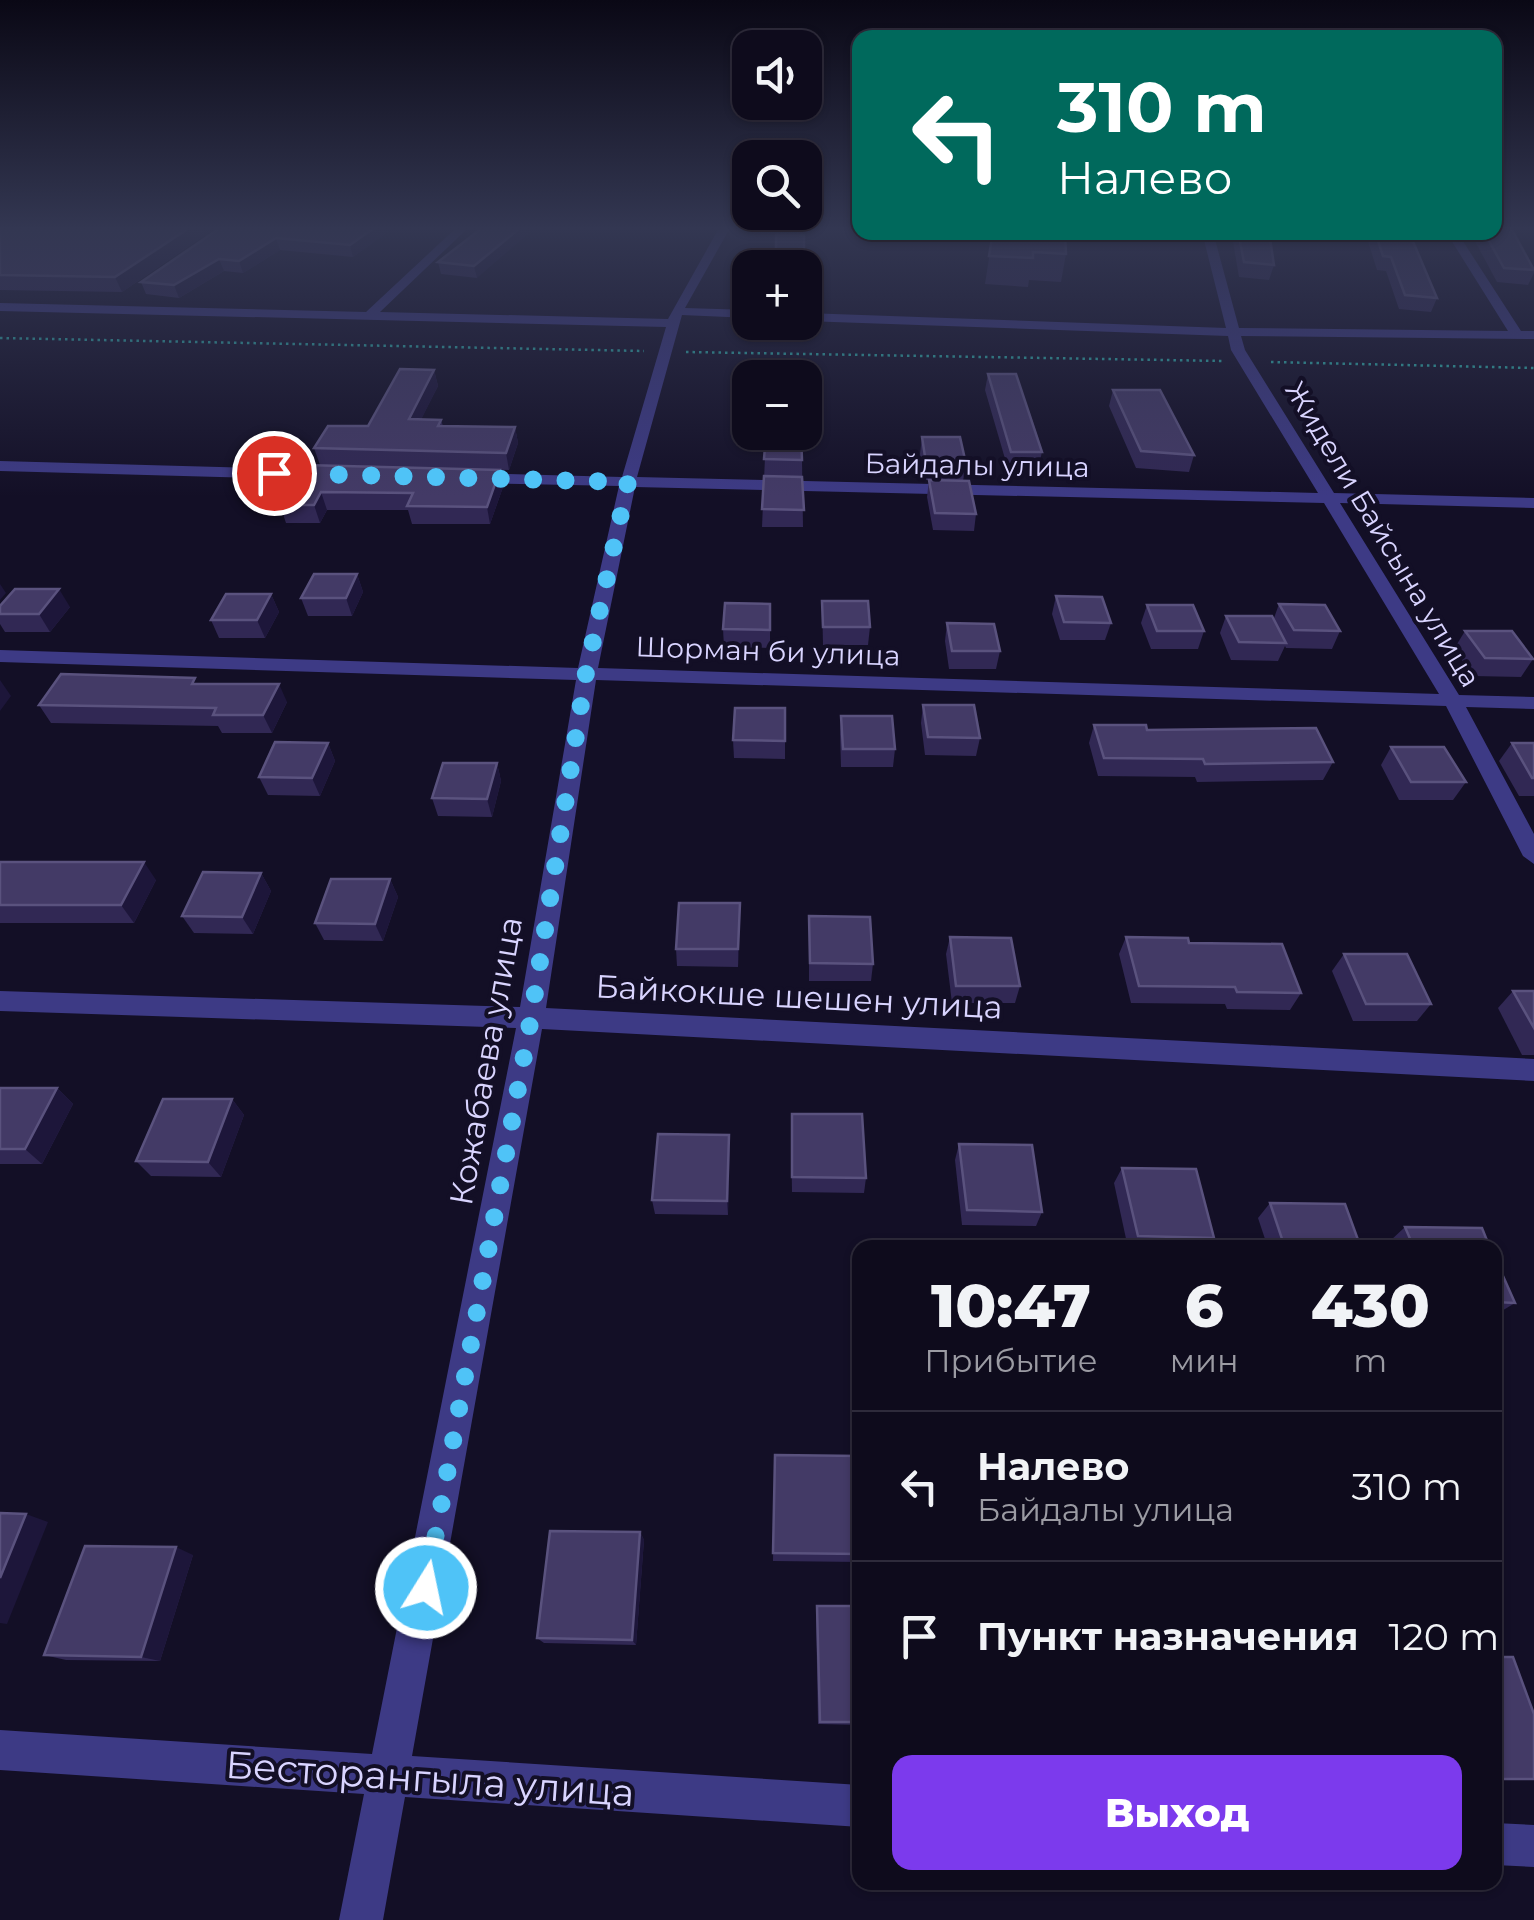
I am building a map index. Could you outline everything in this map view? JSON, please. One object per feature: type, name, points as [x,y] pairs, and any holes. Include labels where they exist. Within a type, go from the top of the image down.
[{"type":"street","name":"Кожабаева улица","points":[[360,1920],[390,1778],[531,1018],[586,673],[628,482],[675,318]]},
{"type":"street","points":[[822,318],[1124,332],[1534,335]]},
{"type":"street","name":"Жидели Байсына улица","points":[[1230,318],[1242,356],[1453,701],[1534,856]]},
{"type":"street","points":[[1506,318],[1517,335]]},
{"type":"street","points":[[1124,332],[1242,356]]},
{"type":"street","points":[[0,466],[353,475]]},
{"type":"street","name":"Байдалы улица","points":[[451,478],[1534,503]]},
{"type":"street","name":"Шорман би улица","points":[[0,656],[1534,704]]},
{"type":"street","name":"Байкокше шешен улица","points":[[0,1001],[531,1018],[1534,1070]]},
{"type":"street","name":"Бесторангыла улица","points":[[0,1750],[852,1806]]},
{"type":"street","points":[[1502,1844],[1534,1846]]},
{"type":"path","points":[[0,338],[663,352],[1242,356],[1534,368]]},
{"type":"building","points":[[400,369],[434,370],[409,419],[441,420],[438,426],[515,427],[506,453],[314,448],[328,426],[368,426]]},
{"type":"building","points":[[988,374],[1016,374],[1042,452],[1011,452]]},
{"type":"building","points":[[1113,390],[1160,390],[1194,455],[1141,451]]},
{"type":"building","points":[[922,437],[960,437],[966,464],[926,463]]},
{"type":"building","points":[[765,450],[802,450],[802,460],[764,459]]},
{"type":"building","points":[[304,465],[500,470],[487,507],[407,506],[413,493],[321,492],[314,505],[280,505]]},
{"type":"building","points":[[764,476],[802,477],[804,510],[762,509]]},
{"type":"building","points":[[929,480],[969,481],[976,514],[935,513]]},
{"type":"building","points":[[314,574],[357,574],[346,598],[301,598]]},
{"type":"building","points":[[15,589],[59,589],[39,614],[0,614],[0,606]]},
{"type":"building","points":[[226,594],[271,594],[257,620],[211,620]]},
{"type":"building","points":[[1056,596],[1102,597],[1111,623],[1064,622]]},
{"type":"building","points":[[822,601],[868,601],[870,627],[823,627]]},
{"type":"building","points":[[725,603],[770,604],[770,630],[723,629]]},
{"type":"building","points":[[1279,604],[1325,605],[1340,631],[1294,630]]},
{"type":"building","points":[[1147,605],[1193,605],[1204,631],[1157,631]]},
{"type":"building","points":[[1226,616],[1272,616],[1286,643],[1239,642]]},
{"type":"building","points":[[947,623],[994,624],[1000,651],[952,651]]},
{"type":"building","points":[[1465,631],[1512,631],[1533,659],[1485,658]]},
{"type":"building","points":[[61,674],[195,678],[192,684],[279,684],[263,715],[213,715],[216,708],[39,705]]},
{"type":"building","points":[[923,705],[974,705],[980,738],[928,737]]},
{"type":"building","points":[[735,708],[785,708],[785,741],[733,740]]},
{"type":"building","points":[[841,716],[892,716],[895,749],[843,749]]},
{"type":"building","points":[[1094,725],[1146,725],[1147,730],[1316,728],[1333,762],[1205,764],[1203,759],[1104,758]]},
{"type":"building","points":[[275,742],[328,743],[312,778],[259,777]]},
{"type":"building","points":[[1512,743],[1534,743],[1534,778],[1532,778]]},
{"type":"building","points":[[1391,747],[1444,747],[1466,782],[1411,782]]},
{"type":"building","points":[[443,763],[497,763],[487,799],[432,798]]},
{"type":"building","points":[[0,862],[144,862],[121,905],[0,905]]},
{"type":"building","points":[[203,872],[261,873],[242,917],[182,916]]},
{"type":"building","points":[[331,879],[390,879],[375,924],[315,923]]},
{"type":"building","points":[[679,903],[740,903],[738,949],[676,949]]},
{"type":"building","points":[[809,916],[870,917],[873,964],[810,963]]},
{"type":"building","points":[[950,937],[1011,938],[1020,986],[956,986]]},
{"type":"building","points":[[1126,937],[1188,938],[1189,943],[1282,944],[1301,993],[1237,992],[1235,987],[1139,986]]},
{"type":"building","points":[[1344,954],[1407,954],[1431,1004],[1366,1004]]},
{"type":"building","points":[[1513,991],[1534,991],[1534,1028]]},
{"type":"building","points":[[0,1088],[57,1088],[25,1149],[0,1149]]},
{"type":"building","points":[[163,1099],[232,1099],[208,1162],[136,1161]]},
{"type":"building","points":[[792,1114],[862,1114],[866,1178],[792,1177]]},
{"type":"building","points":[[658,1134],[729,1135],[727,1201],[652,1200]]},
{"type":"building","points":[[959,1144],[1032,1145],[1042,1212],[967,1210]]},
{"type":"building","points":[[1122,1168],[1196,1169],[1214,1238],[1138,1236]]},
{"type":"building","points":[[1270,1203],[1345,1204],[1358,1240],[1282,1240]]},
{"type":"building","points":[[1405,1227],[1482,1228],[1487,1240],[1411,1240]]},
{"type":"building","points":[[1502,1274],[1515,1303],[1502,1302]]},
{"type":"building","points":[[775,1455],[852,1456],[852,1554],[773,1553]]},
{"type":"building","points":[[0,1513],[26,1514],[0,1578]]},
{"type":"building","points":[[550,1531],[640,1532],[632,1640],[537,1638]]},
{"type":"building","points":[[85,1546],[176,1547],[141,1657],[44,1655]]},
{"type":"building","points":[[817,1606],[852,1606],[852,1722],[820,1722]]},
{"type":"building","points":[[1502,1657],[1513,1657],[1534,1714],[1534,1779],[1502,1779]]},
{"type":"route","points":[[274,473],[628,482],[586,673],[531,1018],[426,1588]]}]
